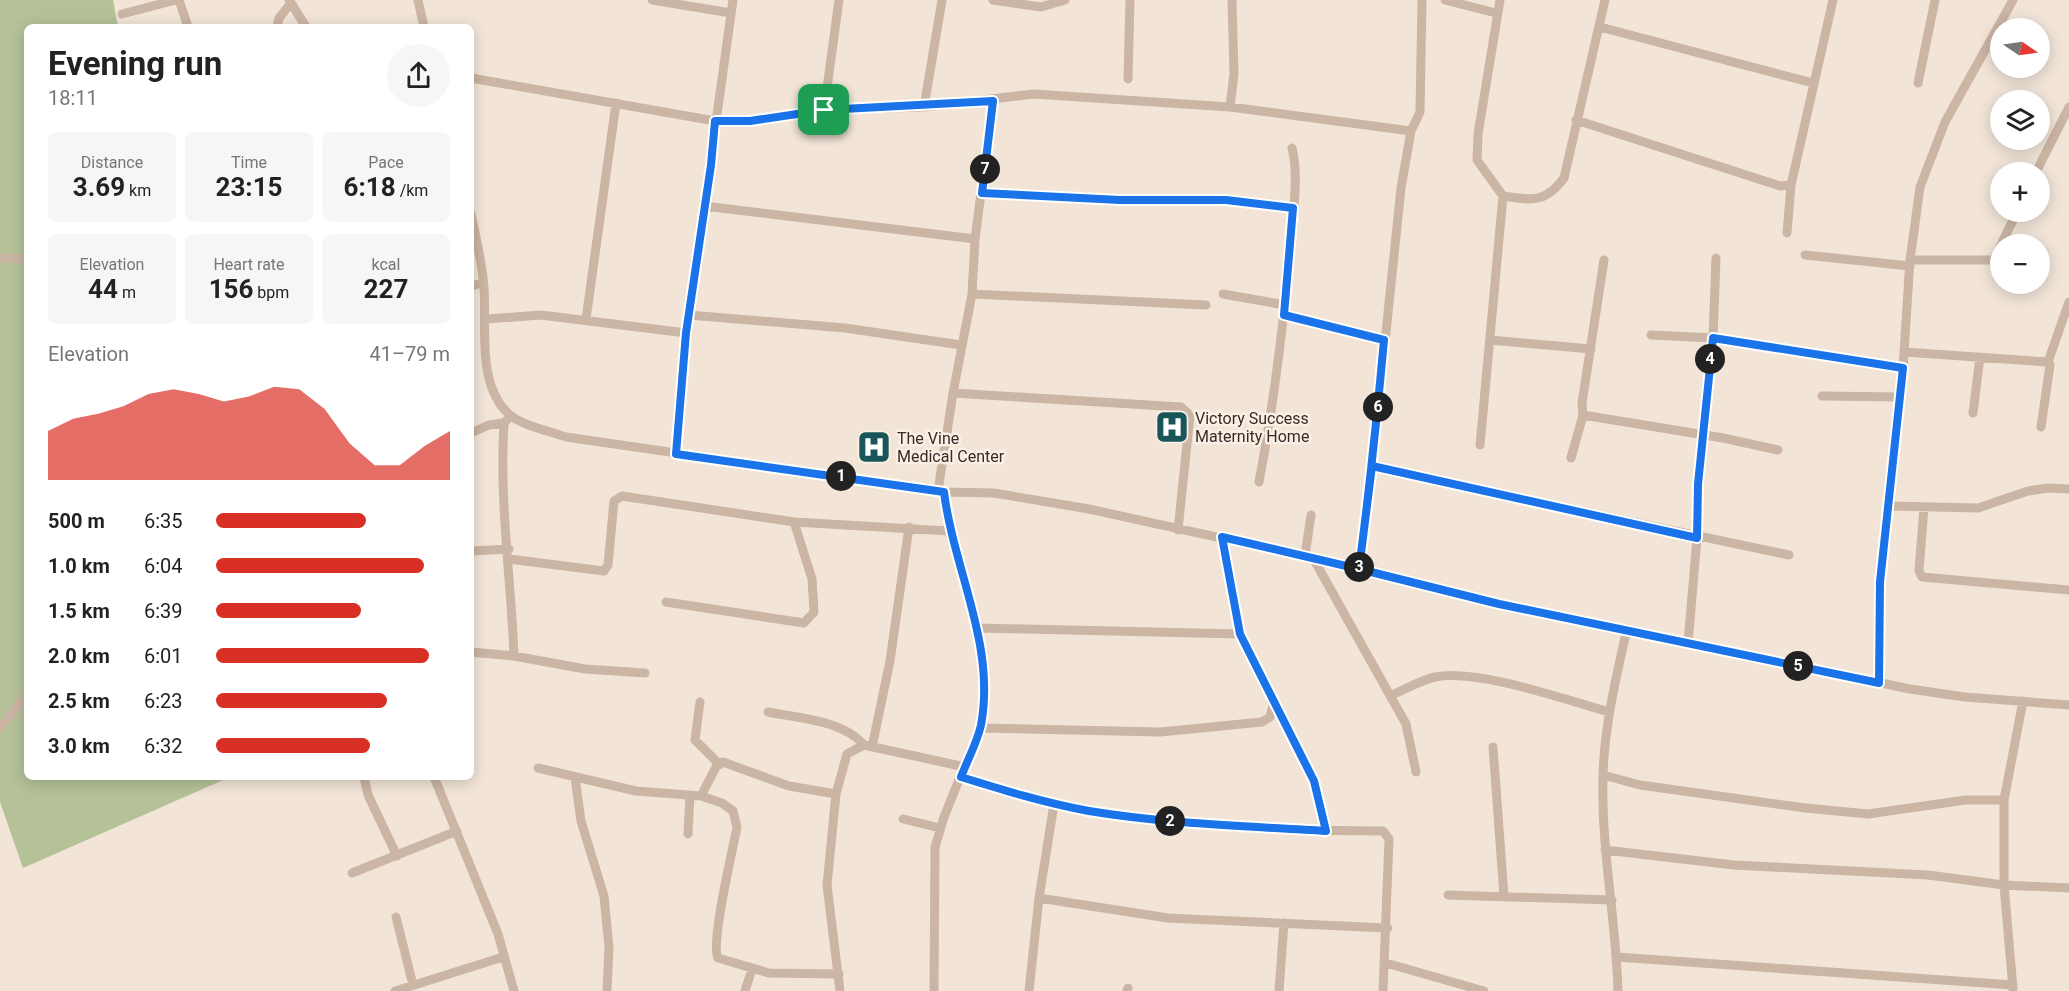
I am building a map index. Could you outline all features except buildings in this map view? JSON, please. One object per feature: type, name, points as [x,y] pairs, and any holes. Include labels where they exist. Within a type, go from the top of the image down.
[{"type":"street","points":[[122,14],[177,0],[187,24]]},
{"type":"street","points":[[418,0],[423,24]]},
{"type":"street","points":[[652,0],[731,13]]},
{"type":"street","points":[[676,454],[686,333],[734,0]]},
{"type":"street","points":[[824,110],[839,0]]},
{"type":"street","points":[[924,107],[942,0]]},
{"type":"street","points":[[993,0],[1041,7],[1065,0]]},
{"type":"street","points":[[1128,79],[1130,0]]},
{"type":"street","points":[[1230,107],[1234,74],[1232,0]]},
{"type":"street","points":[[1359,569],[1401,188],[1411,131],[1420,111],[1422,0]]},
{"type":"street","points":[[1445,0],[1497,13]]},
{"type":"street","points":[[1480,445],[1503,196],[1477,160],[1478,134],[1500,0]]},
{"type":"street","points":[[1503,196],[1529,200],[1552,193],[1564,178],[1605,0]]},
{"type":"street","points":[[1787,233],[1791,185],[1833,0]]},
{"type":"street","points":[[1918,83],[1935,0]]},
{"type":"street","points":[[1879,683],[1880,582],[1903,368],[1910,263],[1917,207],[1926,169],[1945,122],[2013,0]]},
{"type":"street","points":[[278,24],[290,2],[304,24]]},
{"type":"street","points":[[1600,27],[1813,83]]},
{"type":"street","points":[[474,79],[715,121],[750,121],[824,110],[924,107],[993,101],[1034,94],[1230,107],[1411,131]]},
{"type":"street","points":[[934,991],[933,863],[940,828],[980,728],[985,680],[978,628],[949,531],[941,491],[952,393],[972,294],[975,240],[993,101]]},
{"type":"street","points":[[586,320],[616,103]]},
{"type":"street","points":[[2041,162],[2069,107]]},
{"type":"street","points":[[1576,120],[1780,186],[1791,185]]},
{"type":"street","points":[[1259,482],[1272,413],[1285,310],[1293,208],[1292,148]]},
{"type":"street","points":[[982,193],[1120,200],[1226,200],[1293,208]]},
{"type":"street","points":[[704,206],[975,240]]},
{"type":"street","points":[[474,231],[483,284],[488,373],[500,404],[510,415],[566,437],[941,491],[994,492],[1222,537],[1499,604],[1879,683],[1965,697],[2069,705]]},
{"type":"street","points":[[1805,255],[1910,263],[1990,259]]},
{"type":"street","points":[[0,258],[24,259]]},
{"type":"street","points":[[1688,643],[1697,538],[1698,484],[1713,338],[1716,258]]},
{"type":"street","points":[[1571,458],[1583,415],[1582,403],[1604,260]]},
{"type":"street","points":[[474,286],[483,284]]},
{"type":"street","points":[[972,294],[1206,305]]},
{"type":"street","points":[[1223,294],[1384,340]]},
{"type":"street","points":[[2041,427],[2049,384],[2050,365],[2048,362],[2069,302]]},
{"type":"street","points":[[486,320],[542,315],[686,333]]},
{"type":"street","points":[[689,315],[845,328],[961,345]]},
{"type":"street","points":[[1651,335],[1713,338],[1903,368]]},
{"type":"street","points":[[1490,340],[1591,349]]},
{"type":"street","points":[[1904,352],[2048,362]]},
{"type":"street","points":[[1973,413],[1980,357]]},
{"type":"street","points":[[952,393],[1181,407],[1190,415],[1178,530]]},
{"type":"street","points":[[1822,396],[1900,397]]},
{"type":"street","points":[[510,415],[504,423],[502,472],[514,656]]},
{"type":"street","points":[[1583,415],[1778,450]]},
{"type":"street","points":[[474,432],[489,425],[504,423]]},
{"type":"street","points":[[1372,466],[1697,538],[1789,555]]},
{"type":"street","points":[[1889,506],[1978,508],[2028,491],[2048,488],[2069,489]]},
{"type":"street","points":[[474,551],[509,554],[558,567],[606,570],[614,501],[622,496],[794,522],[949,531]]},
{"type":"street","points":[[1924,507],[1919,572],[1922,577],[2069,590]]},
{"type":"street","points":[[1311,515],[1309,557],[1392,695],[1406,724],[1416,772]]},
{"type":"street","points":[[666,602],[804,623],[814,612],[814,597],[812,579],[794,522]]},
{"type":"street","points":[[868,746],[891,661],[909,527]]},
{"type":"street","points":[[1222,537],[1240,634],[1314,781],[1326,831]]},
{"type":"street","points":[[978,628],[1240,634]]},
{"type":"street","points":[[1618,991],[1612,900],[1605,850],[1603,775],[1609,712],[1627,629]]},
{"type":"street","points":[[474,652],[514,656],[552,664],[645,673]]},
{"type":"street","points":[[1392,695],[1435,677],[1459,675],[1483,678],[1609,712]]},
{"type":"street","points":[[0,728],[24,698]]},
{"type":"street","points":[[1617,957],[2013,988],[2004,885],[2004,800],[2023,701]]},
{"type":"street","points":[[700,702],[695,740],[719,764]]},
{"type":"street","points":[[980,728],[1194,730],[1262,722],[1270,717],[1274,702]]},
{"type":"street","points":[[768,712],[815,721],[840,729],[868,746],[965,767]]},
{"type":"street","points":[[840,991],[827,885],[836,794],[847,754],[868,746]]},
{"type":"street","points":[[1493,747],[1504,896]]},
{"type":"street","points":[[701,796],[719,764],[726,762],[789,786],[836,794]]},
{"type":"street","points":[[538,768],[636,792],[701,796],[722,803],[736,817],[737,827],[715,952],[718,958],[752,969],[786,975],[839,974]]},
{"type":"street","points":[[1603,775],[1640,785],[1805,808],[1868,814],[1966,800],[2004,800]]},
{"type":"street","points":[[961,777],[1013,795],[1054,804],[1160,820],[1326,831],[1383,831],[1387,834],[1388,928],[1383,991]]},
{"type":"street","points":[[574,778],[581,821],[604,896],[609,947],[607,991]]},
{"type":"street","points":[[365,780],[368,795],[397,856]]},
{"type":"street","points":[[435,780],[498,934],[513,991]]},
{"type":"street","points":[[688,834],[690,795]]},
{"type":"street","points":[[1029,991],[1039,898],[1054,804]]},
{"type":"street","points":[[903,819],[940,828]]},
{"type":"street","points":[[352,873],[458,831]]},
{"type":"street","points":[[1605,850],[1734,865],[1928,875],[2004,885],[2069,888]]},
{"type":"street","points":[[1448,896],[1612,900]]},
{"type":"street","points":[[1039,898],[1168,918],[1388,928]]},
{"type":"street","points":[[396,917],[412,985]]},
{"type":"street","points":[[1279,991],[1284,923]]},
{"type":"street","points":[[395,991],[503,957]]},
{"type":"street","points":[[1386,963],[1484,991]]},
{"type":"street","points":[[745,991],[752,969]]},
{"type":"green space","points":[[0,0],[113,0],[117,24],[24,24],[24,780],[223,780],[23,868],[0,802]]},
{"type":"place","name":"Victory Success Maternity Home","points":[[1172,427]]},
{"type":"place","name":"The Vine Medical Center","points":[[874,447]]},
{"type":"route","points":[[824,110],[772,119],[715,121],[711,165],[686,333],[676,454],[944,492],[949,531],[978,628],[985,670],[985,691],[980,728],[961,777],[1013,795],[1089,811],[1160,820],[1326,831],[1314,781],[1240,634],[1222,537],[1359,569],[1372,466],[1697,538],[1698,484],[1713,338],[1903,368],[1880,582],[1879,683],[1499,604],[1359,569],[1384,340],[1284,315],[1293,208],[1226,200],[1120,200],[982,193],[993,101],[924,107],[824,110]]}]
